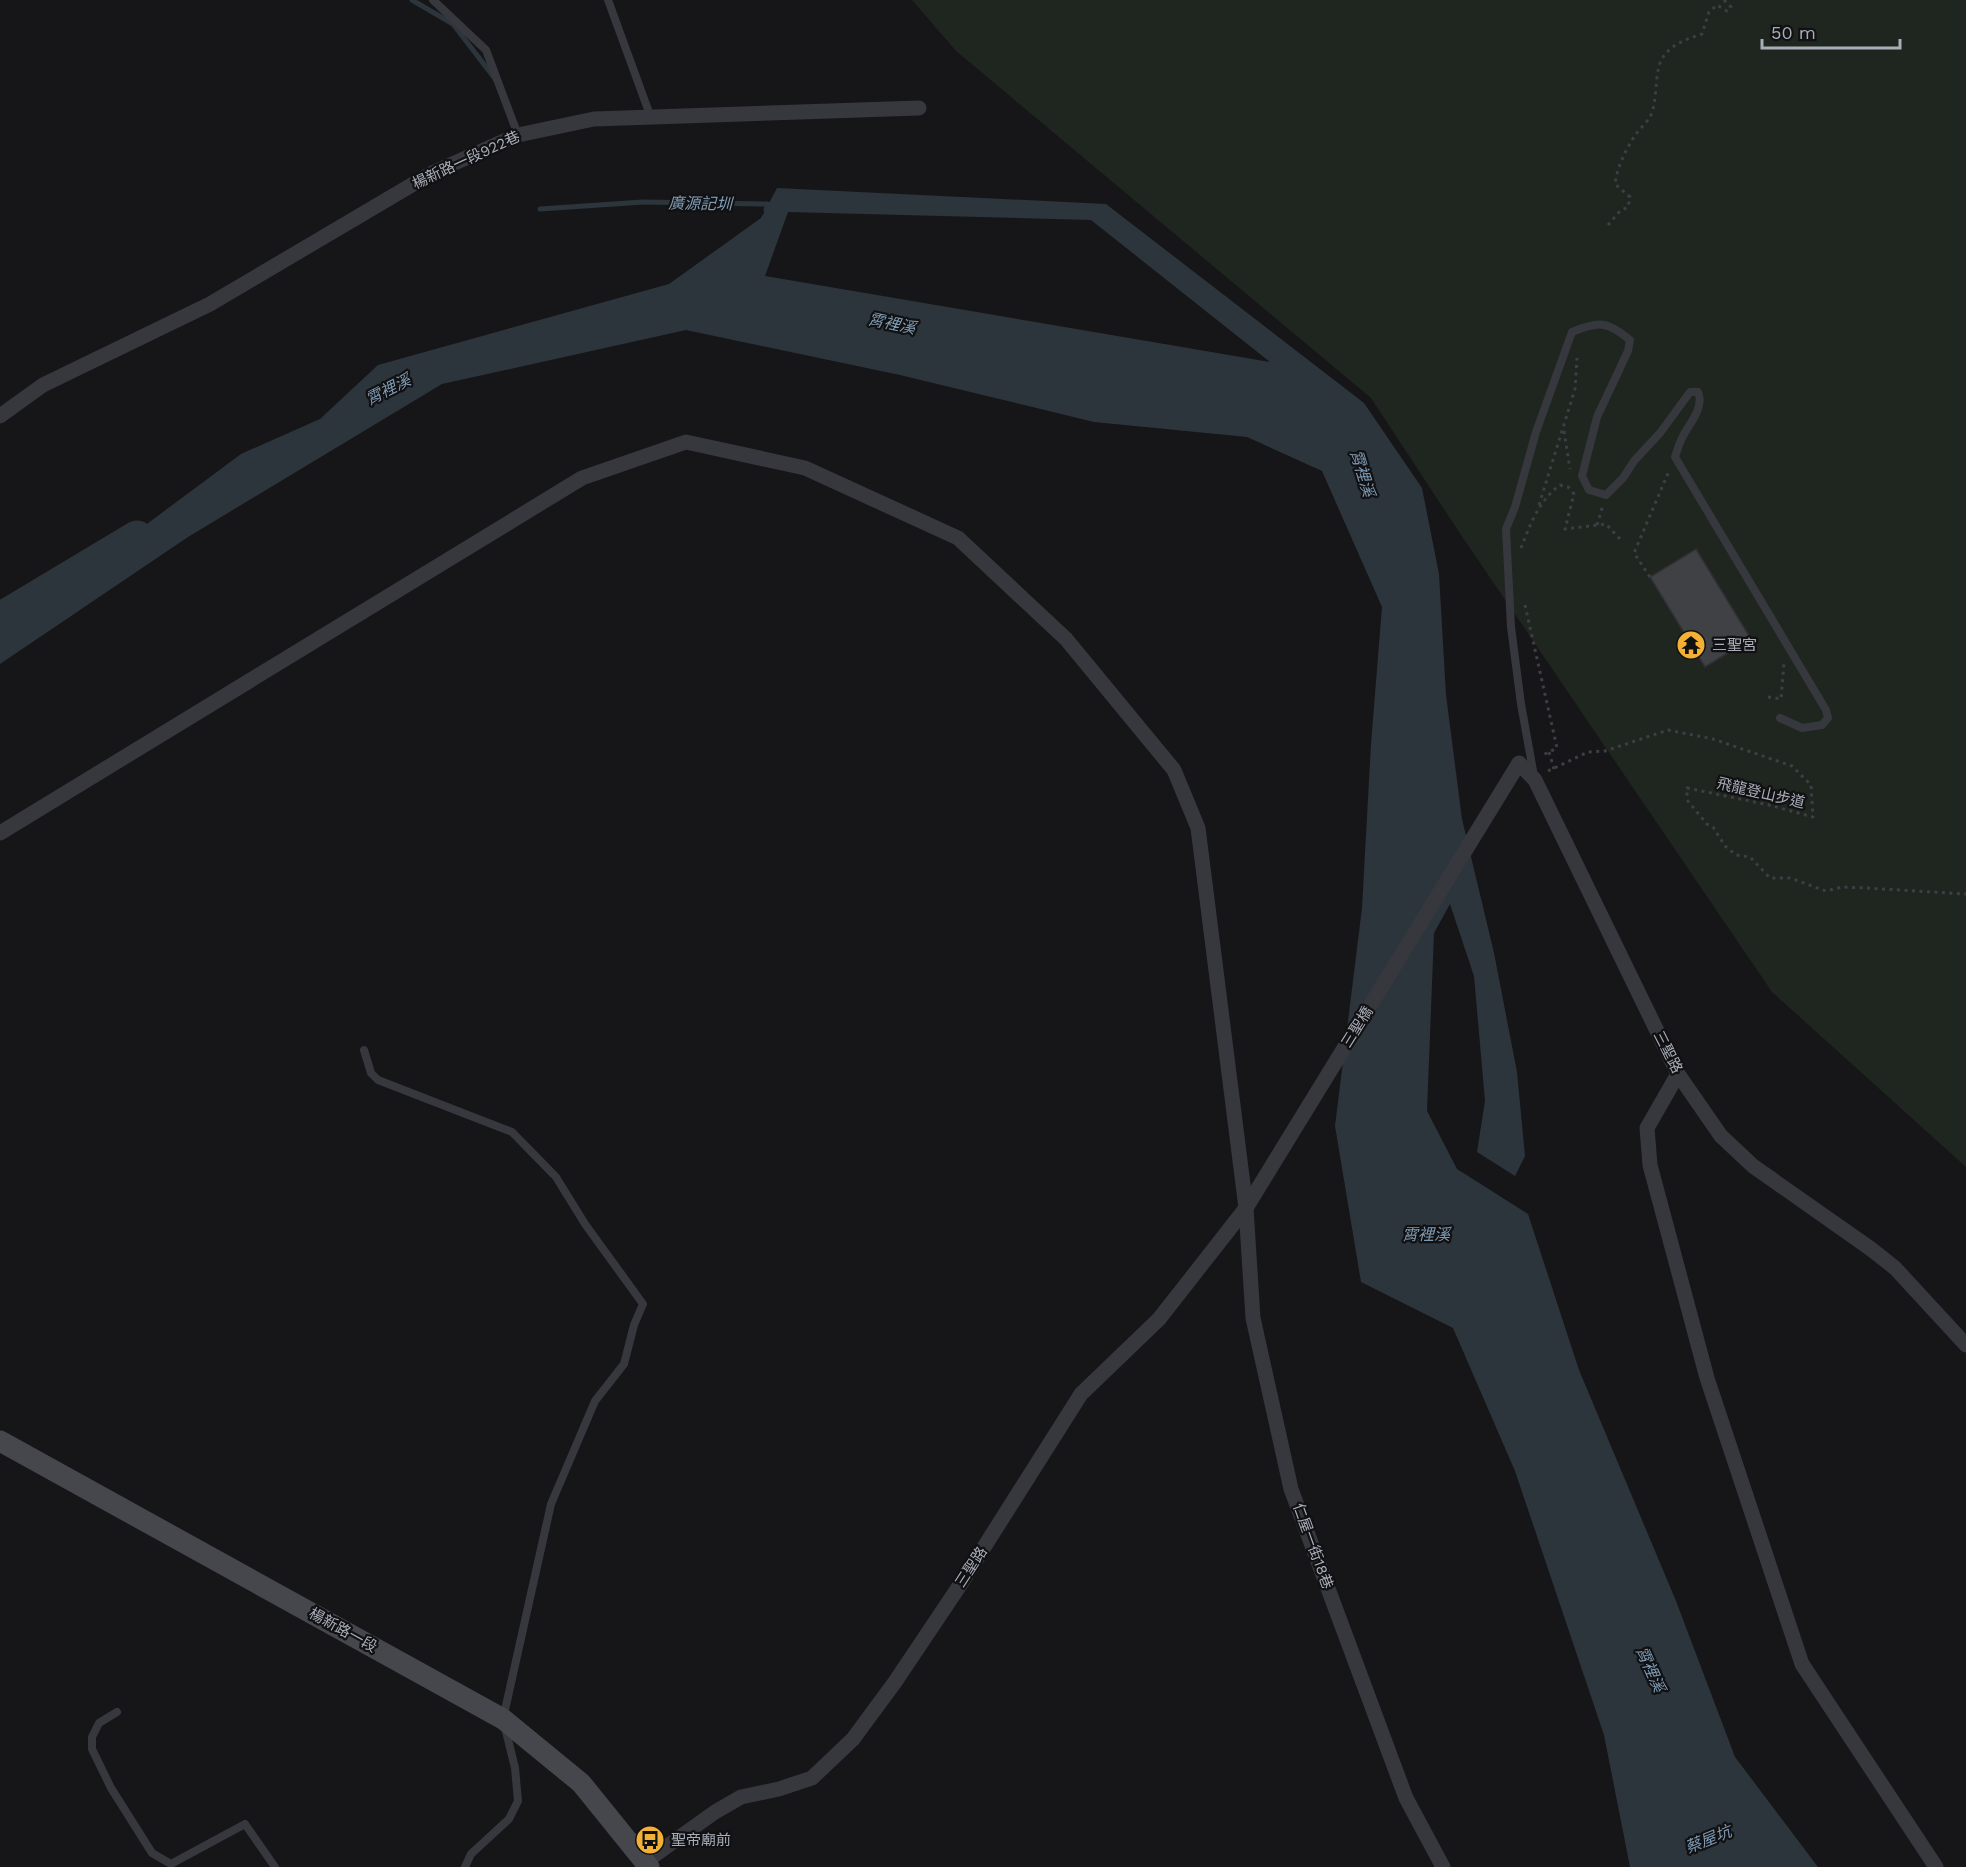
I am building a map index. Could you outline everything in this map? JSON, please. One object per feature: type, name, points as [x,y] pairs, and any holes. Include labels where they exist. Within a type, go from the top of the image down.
[{"type":"main road","name":"楊新路一段","points":[[0,1441],[503,1719],[581,1783],[647,1864]]},
{"type":"street","name":"楊新路一段922巷","points":[[0,416],[43,385],[210,304],[432,173],[518,135],[594,118],[919,108]]},
{"type":"street","name":"仁屋一街18巷","points":[[0,833],[582,478],[686,442],[805,468],[958,538],[1066,639],[1174,770],[1198,828],[1246,1208],[1253,1318],[1291,1489],[1406,1798],[1443,1867]]},
{"type":"street","name":"三聖橋","points":[[1246,1208],[1519,764],[1535,780]]},
{"type":"street","name":"三聖路","points":[[1535,780],[1678,1074],[1715,1127],[1729,1144],[1753,1166],[1872,1249],[1895,1268],[1966,1346]]},
{"type":"street","points":[[1678,1074],[1647,1128],[1650,1165],[1707,1378],[1802,1664],[1936,1867]]},
{"type":"street","name":"三聖路","points":[[647,1864],[715,1812],[741,1797],[779,1789],[812,1778],[853,1739],[895,1682],[956,1591],[1081,1394],[1159,1319],[1246,1208]]},
{"type":"lane","points":[[433,0],[486,50],[518,135]]},
{"type":"lane","points":[[608,0],[650,115]]},
{"type":"lane","points":[[1535,780],[1511,627],[1506,530],[1515,507],[1536,432],[1572,332],[1594,323],[1615,327],[1630,340],[1628,351],[1597,417],[1582,476],[1589,490],[1606,495],[1660,433],[1690,392],[1698,392],[1700,397],[1698,407],[1682,436],[1675,457],[1826,710],[1828,718],[1822,725],[1802,728],[1780,718]]},
{"type":"lane","points":[[364,1050],[371,1072],[378,1080],[512,1132],[556,1177],[585,1224],[643,1304],[634,1324],[624,1364],[596,1401],[551,1504],[503,1719],[515,1768],[518,1801],[509,1819],[471,1854],[465,1867]]},
{"type":"lane","points":[[117,1712],[99,1723],[92,1737],[92,1749],[111,1788],[152,1853],[171,1864],[245,1824],[275,1867]]},
{"type":"path","points":[[1608,225],[1628,207],[1630,198],[1615,184],[1617,173],[1634,137],[1650,116],[1658,87],[1658,68],[1663,56],[1679,42],[1702,34],[1709,12],[1717,5],[1727,11],[1731,7],[1724,0]]},
{"type":"path","points":[[1537,513],[1575,389],[1577,361],[1572,332]]},
{"type":"path","points":[[1564,429],[1571,473]]},
{"type":"path","points":[[1650,577],[1634,553],[1675,457]]},
{"type":"path","points":[[1572,484],[1574,495],[1565,529],[1606,524],[1621,540]]},
{"type":"path","points":[[1520,550],[1548,493],[1560,485],[1568,487],[1574,495]]},
{"type":"path","points":[[1597,525],[1606,495]]},
{"type":"path","points":[[1524,600],[1557,748],[1533,759],[1538,774],[1554,769],[1549,752]]},
{"type":"path","points":[[1768,698],[1781,699],[1785,643]]},
{"type":"path","name":"飛龍登山步道","points":[[1554,769],[1588,752],[1605,751],[1668,730],[1713,739],[1792,766],[1811,785],[1813,818],[1688,788],[1688,800],[1707,824],[1713,827],[1725,846],[1736,855],[1750,857],[1770,878],[1790,878],[1826,891],[1842,887],[1966,894]]},
{"type":"shaded area","points":[[912,0],[1966,0],[1966,1167],[1772,992],[1461,535],[1371,398],[956,51]]},
{"type":"water","name":"霄裡溪","points":[[777,188],[1106,204],[1364,403],[1422,488],[1439,574],[1446,695],[1462,819],[1494,953],[1517,1072],[1525,1156],[1515,1176],[1477,1152],[1485,1101],[1474,976],[1450,904],[1434,933],[1427,1111],[1457,1169],[1528,1214],[1579,1370],[1676,1601],[1735,1757],[1818,1867],[1630,1867],[1604,1735],[1515,1471],[1453,1328],[1361,1282],[1335,1126],[1362,908],[1371,744],[1382,607],[1322,471],[1247,437],[1094,422],[900,375],[686,330],[442,384],[188,537],[0,664],[0,600],[93,564],[241,454],[320,419],[378,365],[669,284],[761,218]],"holes":[[[788,212],[1091,220],[1270,362],[765,276]]]},
{"type":"building","name":"三聖宮","points":[[1696,549],[1751,639],[1705,667],[1650,577]]},
{"type":"waterway","name":"廣源記圳","points":[[412,0],[453,24],[496,80]]},
{"type":"waterway","name":"廣源記圳","points":[[540,209],[643,202],[768,204],[766,210]]},
{"type":"waterway","name":"霄裡溪","points":[[0,619],[137,537]]},
{"type":"place","name":"三聖宮","points":[[1691,645]]},
{"type":"place","name":"聖帝廟前","points":[[650,1840]]},
{"type":"water label","name":"蔡屋坑","points":[[1708,1839]]}]
